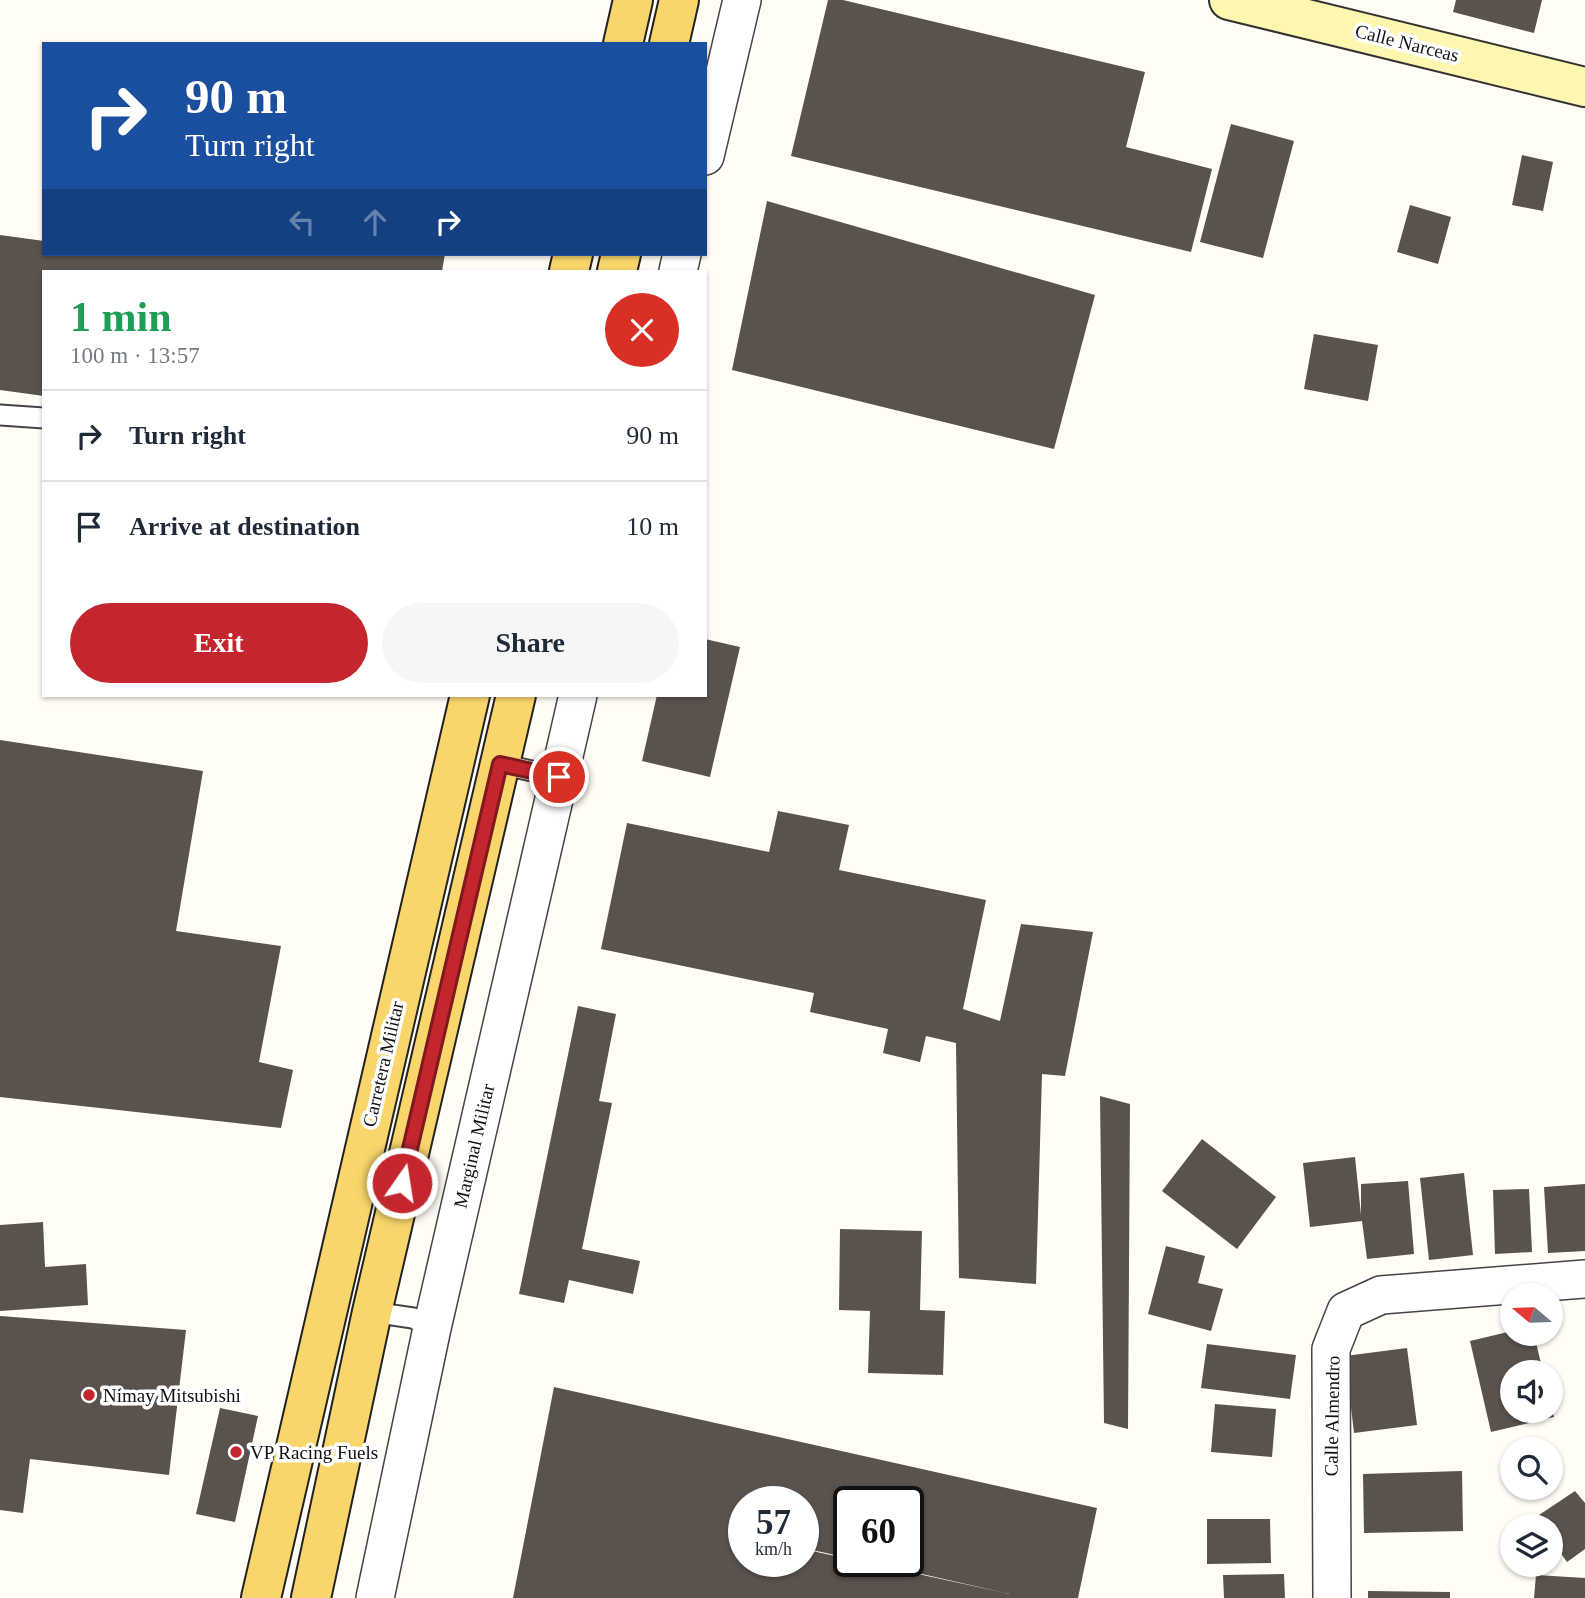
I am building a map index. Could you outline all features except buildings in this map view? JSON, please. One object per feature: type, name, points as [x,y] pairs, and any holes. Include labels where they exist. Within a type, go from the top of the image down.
[{"type":"main road","points":[[624,42],[634,0]]},
{"type":"main road","points":[[669,42],[679,0]]},
{"type":"main road","name":"Carretera Militar","points":[[261,1598],[470,697]]},
{"type":"main road","points":[[311,1598],[372,1312],[516,697]]},
{"type":"street","points":[[707,148],[742,0]]},
{"type":"street","name":"Calle Narceas","points":[[1229,0],[1585,87]]},
{"type":"street","name":"Marginal Militar","points":[[376,1598],[432,1328],[578,697]]},
{"type":"street","name":"Calle Almendro","points":[[1332,1598],[1331,1349],[1346,1311],[1381,1295],[1585,1279]]},
{"type":"lane","points":[[0,415],[42,418]]},
{"type":"lane","points":[[500,764],[559,777]]},
{"type":"lane","points":[[372,1312],[413,1318],[432,1328]]},
{"type":"place","name":"Nimay Mitsubishi","points":[[89,1395]]},
{"type":"place","name":"VP Racing Fuels","points":[[236,1452]]},
{"type":"route","points":[[402,1183],[500,764],[559,777]]}]
